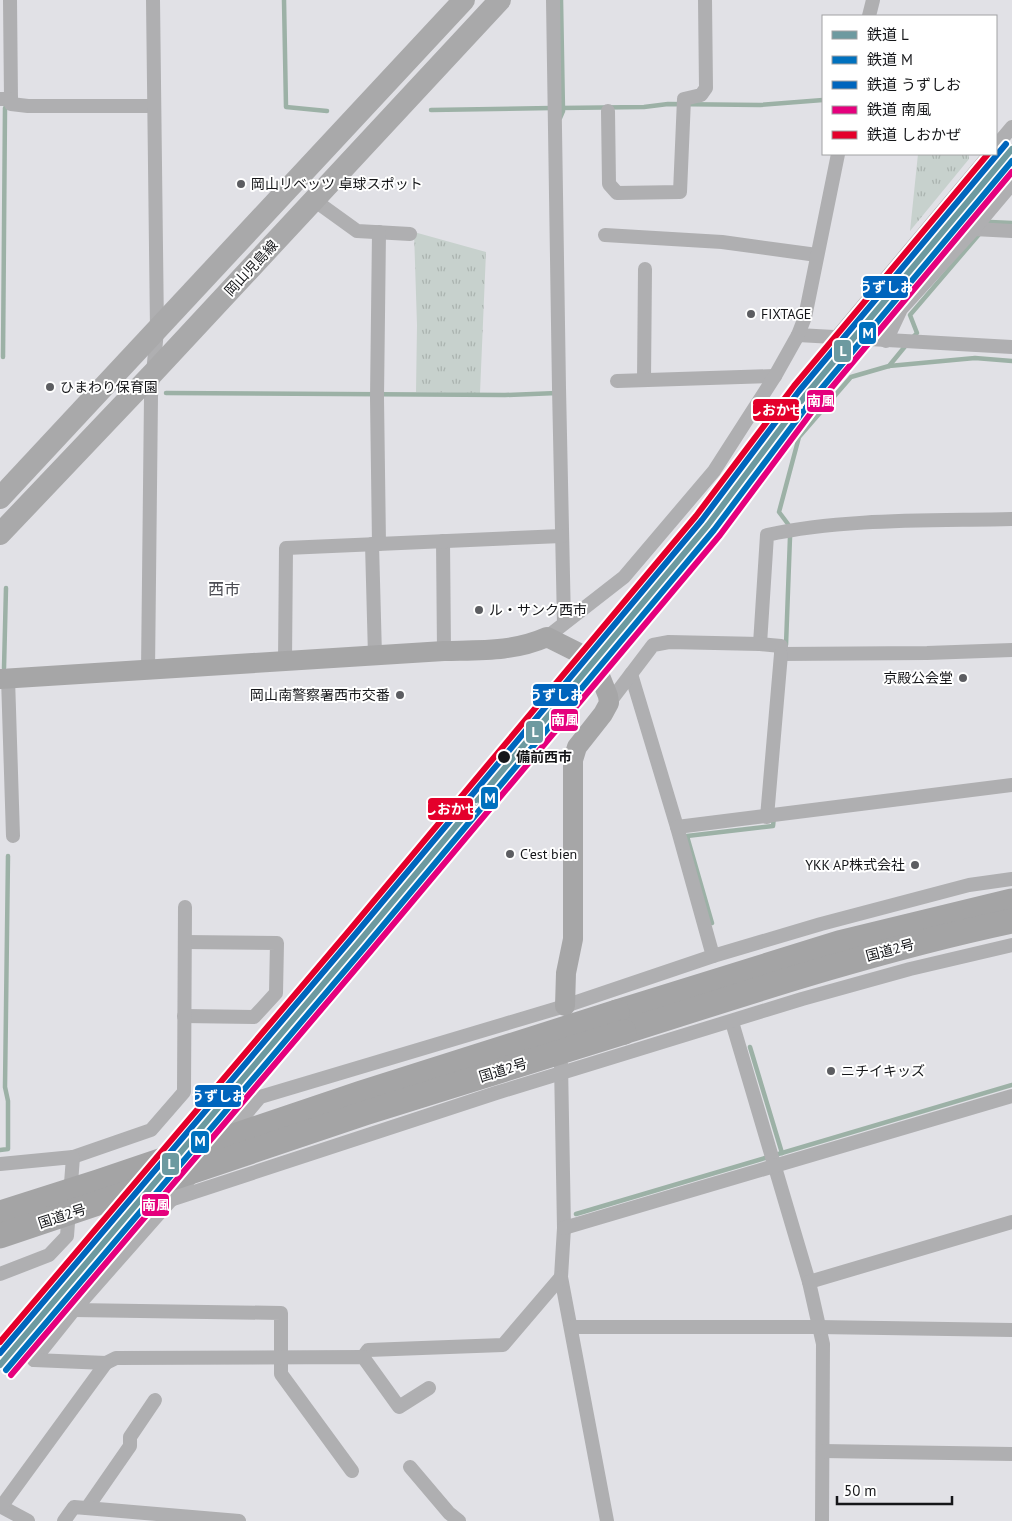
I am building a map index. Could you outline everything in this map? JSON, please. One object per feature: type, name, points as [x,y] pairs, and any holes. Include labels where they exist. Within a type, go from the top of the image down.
[{"type":"highway","points":[[739,974],[836,932],[1012,886]]},
{"type":"highway","name":"国道2号","points":[[0,1236],[365,1113],[620,1022],[739,974],[839,943],[1012,901]]},
{"type":"highway","name":"国道2号","points":[[0,1213],[361,1093],[864,957],[1012,921]]},
{"type":"highway","points":[[953,934],[1012,930]]},
{"type":"highway","points":[[0,1198],[34,1190],[98,1182]]},
{"type":"highway","points":[[0,1249],[56,1218]]},
{"type":"main road","name":"岡山児島線","points":[[0,498],[464,0]]},
{"type":"main road","name":"岡山児島線","points":[[0,534],[154,372],[500,0]]},
{"type":"street","points":[[10,0],[5,99],[11,104],[28,106],[153,106]]},
{"type":"street","points":[[148,671],[152,396],[156,330],[153,0]]},
{"type":"street","points":[[554,0],[564,623]]},
{"type":"street","points":[[608,112],[609,184],[617,193],[680,192],[684,99],[701,95],[706,88],[705,0]]},
{"type":"street","points":[[869,15],[873,0]]},
{"type":"street","points":[[997,145],[1012,127]]},
{"type":"street","points":[[13,836],[6,820],[4,678],[515,648],[532,644],[547,637],[612,588],[624,577],[714,471],[775,376],[798,335],[806,317],[838,155]]},
{"type":"street","points":[[836,338],[989,155]]},
{"type":"street","points":[[886,341],[901,309],[980,229],[1012,184]]},
{"type":"street","points":[[314,200],[357,231],[410,234]]},
{"type":"street","points":[[980,229],[1012,231]]},
{"type":"street","points":[[374,656],[378,232]]},
{"type":"street","points":[[605,235],[722,242],[818,255]]},
{"type":"street","points":[[644,380],[645,269]]},
{"type":"street","points":[[798,335],[1012,347]]},
{"type":"street","points":[[617,381],[775,376]]},
{"type":"street","points":[[760,644],[767,535],[790,530],[887,522],[1012,519]]},
{"type":"street","points":[[285,661],[286,548],[562,536]]},
{"type":"street","points":[[442,541],[444,651]]},
{"type":"street","points":[[547,637],[577,652],[598,671],[609,703]]},
{"type":"street","points":[[607,1521],[561,1277],[564,1228],[561,1073],[566,973],[573,939],[573,760],[577,747],[653,645],[668,642],[780,646],[784,654],[771,816]]},
{"type":"street","points":[[784,654],[927,653],[1012,650]]},
{"type":"street","points":[[630,674],[677,827],[713,956]]},
{"type":"street","points":[[677,827],[1012,785]]},
{"type":"street","points":[[106,1363],[34,1360],[74,1310],[260,1097],[565,1006],[713,956],[821,924],[968,885],[1012,879]]},
{"type":"street","points":[[0,1164],[73,1157],[152,1130],[184,1092],[185,907]]},
{"type":"street","points":[[184,1016],[254,1017],[276,993],[277,943],[185,942]]},
{"type":"street","points":[[172,1200],[496,1093],[802,999],[910,969],[1012,945]]},
{"type":"street","points":[[732,1022],[809,1282],[823,1344],[822,1521]]},
{"type":"street","points":[[564,1228],[773,1159],[1012,1096]]},
{"type":"street","points":[[0,1274],[49,1255],[67,1236],[73,1157]]},
{"type":"street","points":[[809,1282],[1012,1222]]},
{"type":"street","points":[[363,1357],[368,1350],[503,1345],[561,1277]]},
{"type":"street","points":[[74,1310],[280,1313],[281,1374],[352,1471]]},
{"type":"street","points":[[571,1327],[819,1327],[1012,1330]]},
{"type":"street","points":[[28,1521],[1,1506],[106,1363],[116,1358],[363,1357]]},
{"type":"street","points":[[363,1357],[399,1407],[429,1388]]},
{"type":"street","points":[[87,1508],[130,1446],[130,1437],[155,1400]]},
{"type":"street","points":[[823,1451],[1012,1454]]},
{"type":"street","points":[[410,1467],[449,1513],[460,1521]]},
{"type":"street","points":[[64,1521],[74,1507],[239,1521]]},
{"type":"green space","points":[[918,155],[969,155],[969,159],[910,231]]},
{"type":"green space","points":[[414,232],[486,252],[480,393],[416,392],[417,325]]},
{"type":"waterway","points":[[284,0],[286,107],[327,111]]},
{"type":"waterway","points":[[560,118],[563,111],[561,0]]},
{"type":"waterway","points":[[560,108],[644,107],[668,104],[760,105],[822,100]]},
{"type":"waterway","points":[[3,357],[5,108]]},
{"type":"waterway","points":[[431,110],[552,108]]},
{"type":"waterway","points":[[986,226],[990,222],[1012,223]]},
{"type":"waterway","points":[[912,338],[917,333],[910,315],[981,232]]},
{"type":"waterway","points":[[889,366],[907,344]]},
{"type":"waterway","points":[[786,645],[790,537],[788,524],[779,512],[799,437],[851,377],[889,366],[975,358],[1012,361]]},
{"type":"waterway","points":[[166,393],[505,395],[557,393]]},
{"type":"waterway","points":[[4,668],[6,588]]},
{"type":"waterway","points":[[712,923],[687,836],[773,826],[774,816]]},
{"type":"waterway","points":[[0,1150],[8,1149],[8,1101],[5,1087],[8,856]]},
{"type":"waterway","points":[[750,1047],[782,1153]]},
{"type":"waterway","points":[[576,1214],[1012,1085]]},
{"type":"rail line","name":"うずしお","points":[[997,155],[1006,144]]},
{"type":"rail line","name":"L","points":[[0,1365],[359,942],[708,525],[805,396],[1012,149]]},
{"type":"rail line","name":"しおかぜ","points":[[0,1342],[348,932],[696,516],[794,386],[987,155]]},
{"type":"rail line","name":"うずしお","points":[[0,1353],[353,937],[702,520],[799,391],[997,155]]},
{"type":"rail line","name":"M","points":[[6,1370],[365,947],[714,530],[811,401],[1012,161]]},
{"type":"rail line","name":"南風","points":[[11,1375],[370,952],[720,535],[817,405],[1012,172]]},
{"type":"place","name":"岡山リベッツ 卓球スポット","points":[[241,184]]},
{"type":"place","name":"FIXTAGE","points":[[751,314]]},
{"type":"place","name":"ひまわり保育園","points":[[50,387]]},
{"type":"place","name":"ル・サンク西市","points":[[479,610]]},
{"type":"place","name":"京殿公会堂","points":[[963,678]]},
{"type":"place","name":"岡山南警察署西市交番","points":[[400,695]]},
{"type":"place","name":"備前西市","points":[[504,757]]},
{"type":"place","name":"C'est bien","points":[[510,854]]},
{"type":"place","name":"YKK AP株式会社","points":[[915,865]]},
{"type":"place","name":"ニチイキッズ","points":[[831,1071]]},
{"type":"district","name":"西市","points":[[224,589]]}]
